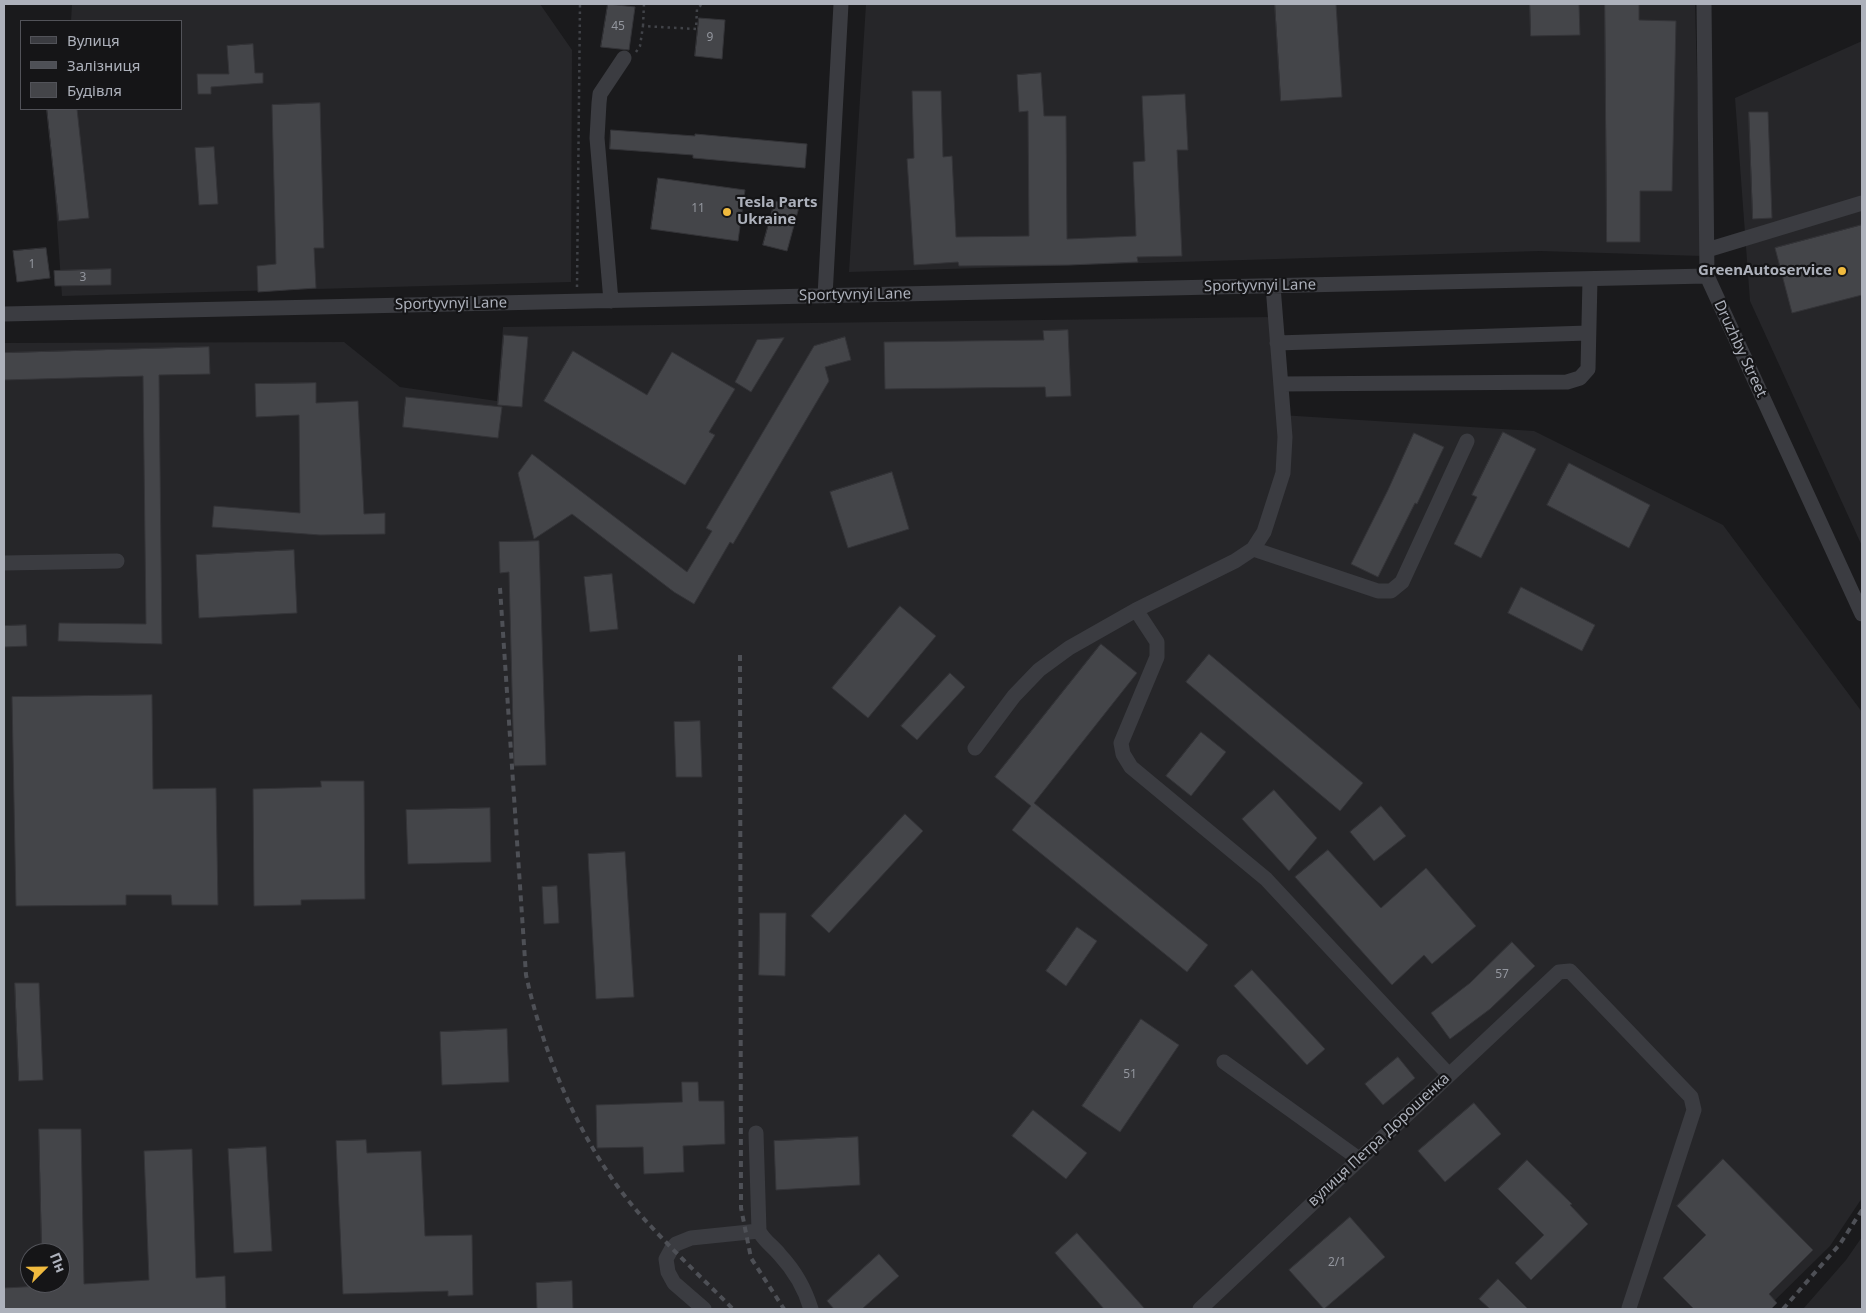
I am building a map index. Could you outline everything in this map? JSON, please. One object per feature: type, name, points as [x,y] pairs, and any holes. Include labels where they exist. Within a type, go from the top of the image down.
[{"type":"street","points":[[825,296],[841,4]]},
{"type":"street","name":"Druzhby Street","points":[[1704,4],[1707,276],[1862,614]]},
{"type":"street","points":[[611,300],[598,138],[599,103],[600,94],[624,58]]},
{"type":"street","points":[[1707,250],[1862,203]]},
{"type":"street","name":"Sportyvnyi Lane","points":[[4,314],[1707,276]]},
{"type":"street","points":[[1280,384],[1568,382],[1580,378],[1588,369],[1590,279]]},
{"type":"street","points":[[975,748],[1014,696],[1039,670],[1068,648],[1136,610],[1235,561],[1253,549],[1264,532],[1283,473],[1285,437],[1273,286]]},
{"type":"street","points":[[1277,343],[1588,334]]},
{"type":"street","points":[[1253,549],[1378,591],[1391,591],[1402,582],[1466,441]]},
{"type":"street","points":[[4,563],[116,561]]},
{"type":"street","points":[[1136,610],[1157,642],[1156,657],[1121,743],[1123,754],[1127,761],[1266,879],[1449,1074]]},
{"type":"street","name":"вулиця Петра Дорошенка","points":[[1200,1309],[1559,972],[1570,971],[1691,1097],[1694,1110],[1629,1308]]},
{"type":"street","points":[[1224,1062],[1359,1159]]},
{"type":"street","points":[[756,1133],[759,1231],[763,1238],[790,1267],[802,1287],[811,1309]]},
{"type":"street","points":[[704,1309],[674,1283],[668,1272],[666,1259],[672,1248],[676,1244],[691,1238],[759,1231]]},
{"type":"path","points":[[577,301],[580,4]]},
{"type":"path","points":[[624,58],[634,55],[640,46],[644,4]]},
{"type":"path","points":[[643,26],[696,29],[696,9],[702,4]]},
{"type":"shaded area","points":[[72,4],[540,4],[572,50],[571,282],[62,296],[49,110],[182,110],[182,20],[71,20]]},
{"type":"shaded area","points":[[866,4],[1695,4],[1702,256],[1540,251],[849,272]]},
{"type":"shaded area","points":[[1862,41],[1862,546],[1750,301],[1735,98]]},
{"type":"shaded area","points":[[1272,317],[1281,415],[1534,431],[1723,525],[1862,712],[1862,1198],[1830,1246],[1766,1309],[4,1309],[4,343],[344,342],[400,387],[497,401],[503,327]]},
{"type":"shaded area","points":[[1862,1237],[1862,1309],[1803,1309],[1846,1260]]},
{"type":"building","points":[[608,4],[635,7],[629,50],[601,47]]},
{"type":"building","points":[[1275,4],[1336,4],[1342,97],[1281,101]]},
{"type":"building","points":[[1530,4],[1579,4],[1580,35],[1531,36]]},
{"type":"building","points":[[1605,4],[1639,4],[1639,20],[1676,21],[1672,191],[1640,191],[1640,242],[1607,242]]},
{"type":"building","points":[[699,18],[725,20],[722,59],[695,56]]},
{"type":"building","points":[[253,44],[255,73],[263,73],[263,83],[211,87],[211,94],[198,94],[197,74],[229,74],[227,46]]},
{"type":"building","points":[[1041,73],[1044,116],[1066,116],[1067,239],[1136,236],[1133,162],[1145,161],[1142,96],[1185,94],[1188,150],[1177,150],[1182,256],[1137,257],[1138,262],[1069,265],[959,266],[958,262],[914,265],[907,159],[914,158],[912,91],[941,91],[943,157],[952,156],[956,237],[1029,236],[1028,111],[1019,112],[1017,75]]},
{"type":"building","points":[[320,103],[324,248],[314,248],[316,288],[258,292],[257,266],[276,264],[272,105]]},
{"type":"building","points":[[47,110],[77,110],[89,218],[59,221]]},
{"type":"building","points":[[1749,112],[1768,112],[1772,218],[1753,219]]},
{"type":"building","points":[[611,130],[695,136],[695,134],[807,144],[805,168],[693,158],[693,155],[610,149]]},
{"type":"building","points":[[214,147],[218,204],[199,205],[195,148]]},
{"type":"building","points":[[658,178],[745,190],[738,241],[651,229]]},
{"type":"building","points":[[775,201],[799,207],[787,251],[763,245]]},
{"type":"building","points":[[1862,225],[1862,295],[1792,313],[1775,248]]},
{"type":"building","points":[[46,248],[50,278],[17,282],[13,251]]},
{"type":"building","points":[[111,269],[111,285],[55,286],[54,271]]},
{"type":"building","points":[[1068,330],[1071,396],[1046,397],[1045,387],[885,389],[884,342],[1044,340],[1043,331]]},
{"type":"building","points":[[504,335],[528,337],[522,407],[498,405]]},
{"type":"building","points":[[845,337],[851,360],[825,367],[829,381],[733,544],[730,542],[694,604],[674,592],[572,514],[534,539],[518,473],[532,454],[687,572],[712,531],[706,528],[814,346]]},
{"type":"building","points":[[784,338],[751,392],[735,382],[757,340]]},
{"type":"building","points":[[209,347],[210,374],[159,375],[162,644],[58,641],[59,623],[146,624],[143,376],[4,380],[4,353]]},
{"type":"building","points":[[573,351],[647,395],[672,352],[735,389],[709,432],[715,435],[685,485],[544,401]]},
{"type":"building","points":[[316,383],[316,403],[358,401],[364,514],[385,513],[385,534],[320,535],[212,527],[214,506],[300,513],[299,415],[256,417],[255,384]]},
{"type":"building","points":[[406,397],[502,407],[498,438],[403,427]]},
{"type":"building","points":[[1503,432],[1536,449],[1481,558],[1454,544],[1477,497],[1472,495]]},
{"type":"building","points":[[1414,433],[1444,447],[1417,504],[1415,503],[1378,577],[1351,564]]},
{"type":"building","points":[[1569,463],[1650,505],[1629,548],[1547,505]]},
{"type":"building","points":[[892,472],[909,529],[848,548],[830,492]]},
{"type":"building","points":[[539,541],[546,765],[514,766],[509,572],[500,573],[499,542]]},
{"type":"building","points":[[294,550],[297,613],[199,618],[196,555]]},
{"type":"building","points":[[612,574],[618,629],[590,632],[584,577]]},
{"type":"building","points":[[1521,587],[1595,625],[1582,651],[1508,613]]},
{"type":"building","points":[[900,606],[936,636],[868,718],[832,688]]},
{"type":"building","points":[[26,625],[27,646],[4,647],[4,626]]},
{"type":"building","points":[[1101,644],[1137,673],[1034,803],[1208,945],[1187,972],[1012,830],[1031,806],[995,777]]},
{"type":"building","points":[[1209,654],[1363,783],[1340,811],[1186,682]]},
{"type":"building","points":[[950,673],[965,687],[917,740],[901,726]]},
{"type":"building","points":[[152,695],[153,789],[216,788],[218,905],[172,905],[171,895],[126,895],[126,905],[16,906],[12,697]]},
{"type":"building","points":[[700,721],[702,777],[676,777],[674,722]]},
{"type":"building","points":[[1201,732],[1226,752],[1191,796],[1166,776]]},
{"type":"building","points":[[321,781],[364,781],[365,899],[301,900],[301,905],[254,906],[253,789],[321,787]]},
{"type":"building","points":[[1274,790],[1317,838],[1289,871],[1242,819]]},
{"type":"building","points":[[1381,806],[1406,836],[1374,861],[1350,832]]},
{"type":"building","points":[[490,808],[491,862],[408,864],[406,810]]},
{"type":"building","points":[[905,814],[923,831],[829,933],[811,916]]},
{"type":"building","points":[[1328,850],[1381,908],[1426,868],[1476,926],[1432,964],[1424,955],[1392,985],[1295,877]]},
{"type":"building","points":[[625,852],[634,997],[596,999],[588,854]]},
{"type":"building","points":[[557,886],[559,923],[544,924],[542,887]]},
{"type":"building","points":[[760,913],[786,913],[785,976],[759,975]]},
{"type":"building","points":[[1077,927],[1097,941],[1066,986],[1046,971]]},
{"type":"building","points":[[1512,942],[1535,966],[1490,1009],[1450,1039],[1431,1013],[1470,983]]},
{"type":"building","points":[[1252,970],[1325,1049],[1307,1065],[1234,986]]},
{"type":"building","points":[[15,983],[39,983],[43,1080],[19,1081]]},
{"type":"building","points":[[1141,1019],[1179,1045],[1120,1132],[1082,1106]]},
{"type":"building","points":[[507,1029],[509,1082],[442,1085],[440,1032]]},
{"type":"building","points":[[1398,1057],[1415,1078],[1383,1105],[1365,1084]]},
{"type":"building","points":[[682,1082],[698,1082],[699,1101],[724,1101],[725,1144],[683,1146],[684,1172],[644,1174],[643,1147],[597,1148],[596,1105],[682,1102]]},
{"type":"building","points":[[1474,1103],[1501,1134],[1445,1182],[1418,1151]]},
{"type":"building","points":[[1033,1110],[1087,1153],[1066,1179],[1012,1136]]},
{"type":"building","points":[[39,1129],[81,1129],[84,1284],[149,1280],[144,1151],[192,1149],[196,1278],[225,1276],[226,1309],[4,1309],[4,1288],[20,1287],[20,1293],[70,1293],[70,1243],[42,1243]]},
{"type":"building","points":[[858,1137],[860,1185],[776,1190],[774,1141]]},
{"type":"building","points":[[366,1140],[367,1153],[421,1151],[425,1236],[472,1235],[473,1295],[448,1296],[448,1291],[343,1294],[336,1141]]},
{"type":"building","points":[[266,1147],[272,1251],[234,1253],[228,1149]]},
{"type":"building","points":[[1723,1159],[1813,1250],[1769,1294],[1777,1303],[1771,1309],[1694,1309],[1663,1278],[1706,1235],[1677,1206]]},
{"type":"building","points":[[1527,1160],[1572,1204],[1570,1205],[1588,1224],[1531,1280],[1515,1263],[1544,1235],[1498,1189]]},
{"type":"building","points":[[1350,1217],[1385,1257],[1324,1309],[1289,1270]]},
{"type":"building","points":[[1077,1233],[1145,1309],[1104,1309],[1055,1253]]},
{"type":"building","points":[[879,1254],[899,1276],[862,1309],[834,1309],[827,1301]]},
{"type":"building","points":[[1498,1279],[1528,1309],[1490,1309],[1479,1299]]},
{"type":"building","points":[[572,1281],[573,1309],[537,1309],[536,1283]]},
{"type":"railway","points":[[500,588],[526,975],[543,1037],[582,1130],[617,1186],[660,1236],[733,1309]]},
{"type":"railway","points":[[740,655],[741,1208],[751,1258],[784,1309]]},
{"type":"railway","points":[[1783,1309],[1840,1244],[1862,1210]]},
{"type":"place","name":"Tesla Parts Ukraine","points":[[727,212]]},
{"type":"place","name":"GreenAutoservice","points":[[1842,271]]}]
